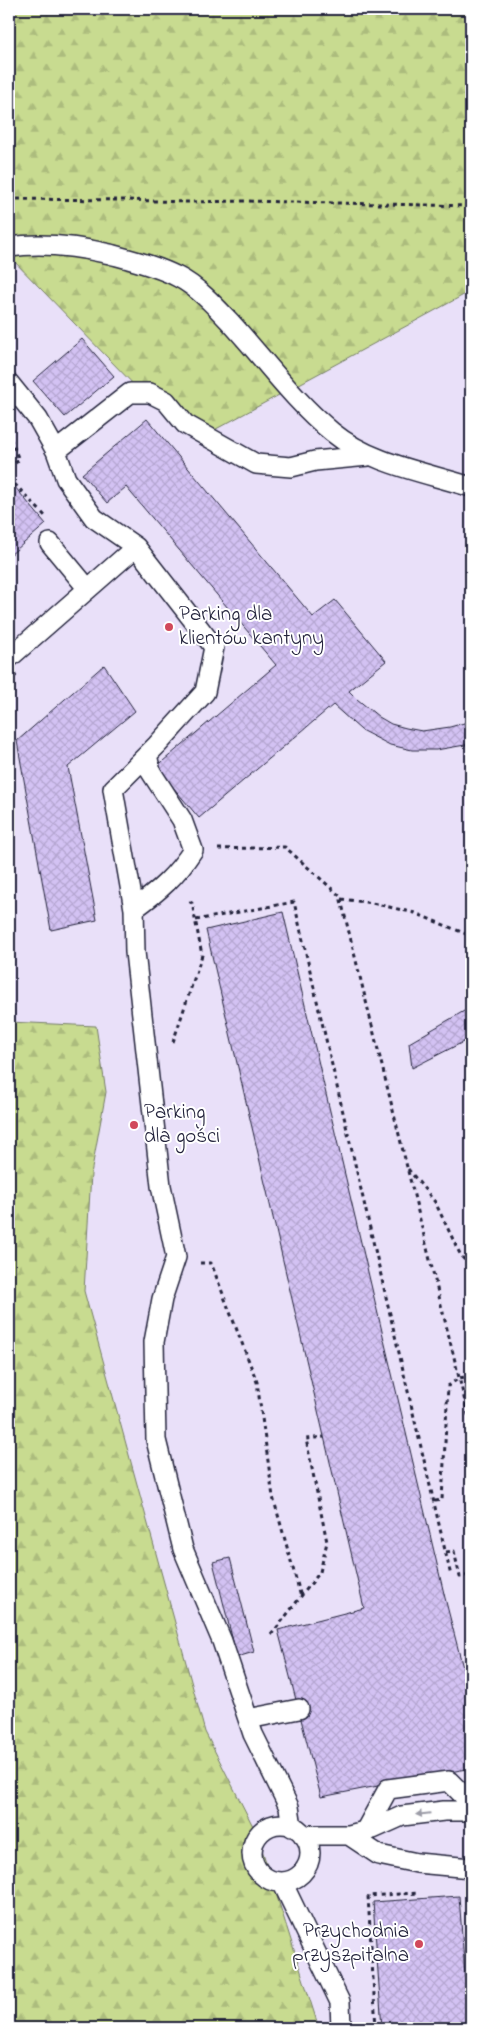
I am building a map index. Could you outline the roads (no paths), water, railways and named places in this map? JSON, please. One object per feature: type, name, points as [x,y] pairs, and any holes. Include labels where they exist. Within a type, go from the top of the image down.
[{"type":"lane","points":[[9,247],[55,245],[84,248],[148,265],[179,277],[214,304],[289,388],[332,432],[368,456],[471,487]]},
{"type":"lane","points":[[9,383],[38,420],[56,451],[66,479],[94,518],[136,548],[214,647],[205,692],[147,755],[113,788],[134,908],[135,952],[158,1156],[176,1257],[162,1299],[154,1342],[156,1440],[183,1549],[222,1641],[252,1734],[289,1807],[297,1831],[307,1840],[310,1852],[309,1864],[302,1874],[292,1880],[282,1882],[272,1881],[262,1875],[252,1857],[253,1846],[258,1836],[267,1828],[278,1824],[297,1831],[357,1833],[402,1816],[444,1811],[471,1811]]},
{"type":"lane","points":[[56,451],[130,393],[144,393],[166,401],[186,424],[256,464],[291,468],[315,460],[368,456]]},
{"type":"lane","points":[[50,543],[88,589]]},
{"type":"lane","points":[[9,658],[136,548]]},
{"type":"lane","points":[[134,908],[159,891],[182,866],[193,850],[182,820],[152,772],[147,755]]},
{"type":"lane","points":[[248,1719],[299,1709]]},
{"type":"lane","points":[[357,1833],[388,1789],[448,1781],[471,1803]]},
{"type":"lane","points":[[357,1833],[379,1856],[417,1863],[471,1868]]},
{"type":"lane","points":[[282,1882],[340,2002],[341,2028]]},
{"type":"place","name":"Parking dla klientów kantyny","points":[[169,627]]},
{"type":"place","name":"Parking dla gości","points":[[134,1125]]},
{"type":"place","name":"Przychodnia przyszpitalna","points":[[419,1944]]}]
